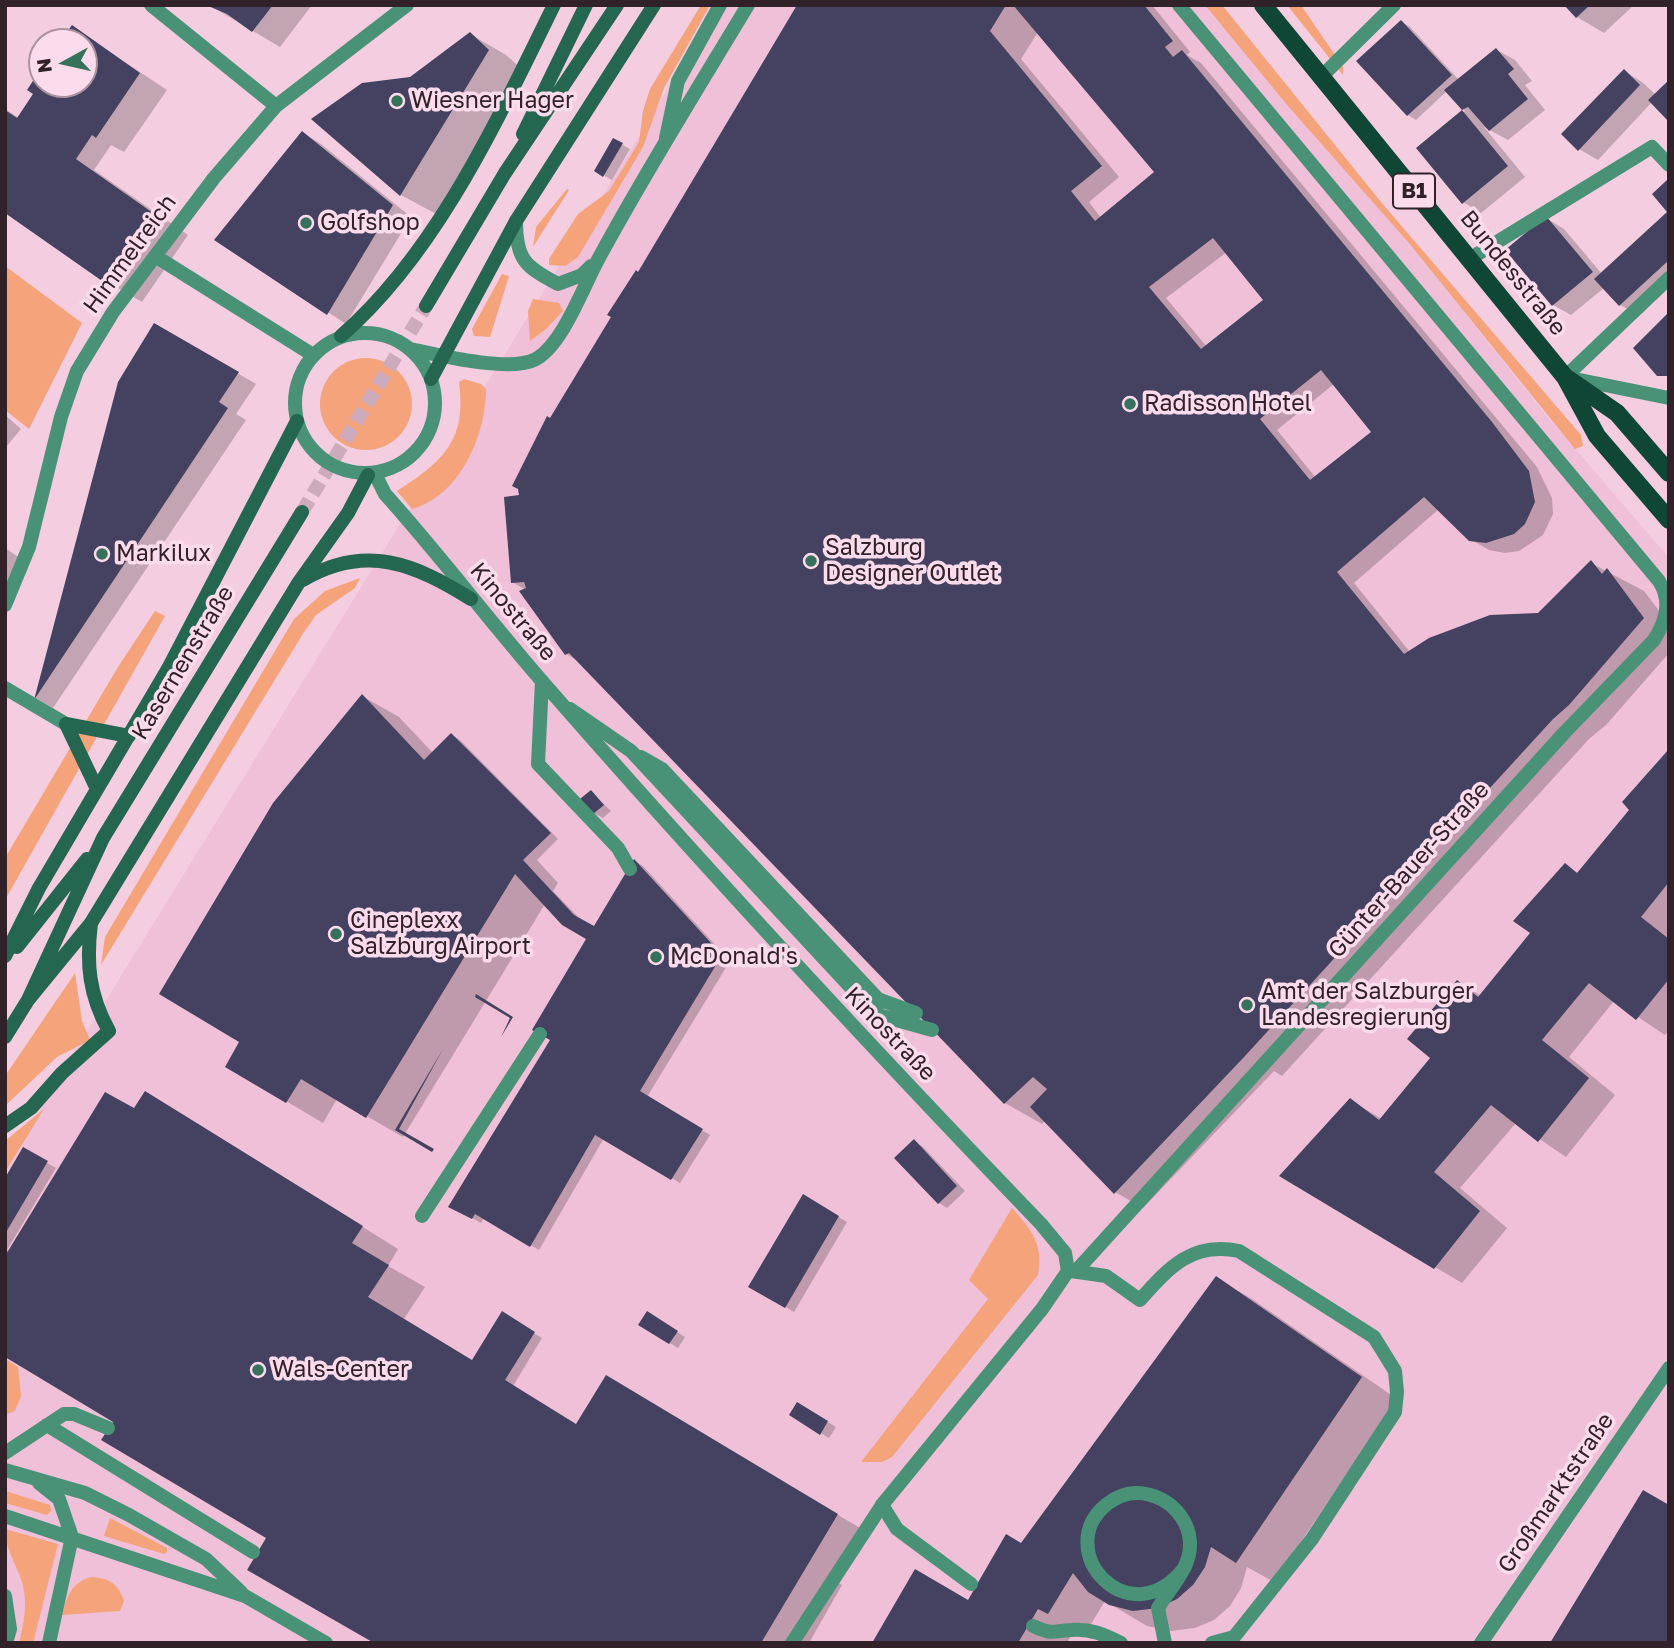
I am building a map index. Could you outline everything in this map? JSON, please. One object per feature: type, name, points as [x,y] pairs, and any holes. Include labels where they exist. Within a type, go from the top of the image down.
[{"type":"main road","points":[[341,336],[392,286],[454,194],[504,106],[555,5]]},
{"type":"main road","points":[[505,173],[586,5]]},
{"type":"main road","points":[[426,306],[505,173],[617,5]]},
{"type":"main road","points":[[431,379],[516,221],[654,5]]},
{"type":"main road","name":"Bundesstraße","points":[[1263,5],[1565,377],[1597,436],[1669,520]]},
{"type":"main road","name":"Bundesstraße","points":[[1565,377],[1617,413],[1669,473]]},
{"type":"main road","points":[[5,956],[39,888],[169,667],[297,421]]},
{"type":"main road","points":[[28,1000],[91,923],[299,582],[348,513],[371,475]]},
{"type":"main road","name":"Kasernenstraße","points":[[5,1037],[28,1000],[103,838],[302,512]]},
{"type":"main road","points":[[299,582],[345,561],[387,561],[430,574],[471,599]]},
{"type":"main road","points":[[66,724],[129,736]]},
{"type":"main road","points":[[66,724],[97,789]]},
{"type":"main road","name":"Kasernenstraße","points":[[5,962],[103,838]]},
{"type":"main road","points":[[5,1126],[31,1108],[62,1073],[109,1031],[98,1012],[89,980],[91,923]]},
{"type":"street","points":[[152,5],[276,106]]},
{"type":"street","name":"Himmelreich","points":[[5,605],[29,547],[61,416],[77,371],[113,313],[215,178],[276,106],[407,5]]},
{"type":"street","points":[[665,144],[678,81],[720,5]]},
{"type":"street","name":"Günter-Bauer-Straße","points":[[1073,1271],[1636,659],[1663,625],[1667,610],[1664,589],[1659,581],[1179,5]]},
{"type":"street","points":[[1320,78],[1394,5]]},
{"type":"street","points":[[411,349],[431,379],[435,407],[428,433],[404,461],[390,471],[371,475],[332,465],[316,454],[304,439],[297,421],[294,398],[300,375],[313,355],[341,336],[377,333],[411,349],[444,357],[502,363],[527,363],[538,358],[569,316],[599,257],[748,6]]},
{"type":"street","points":[[1471,258],[1652,147],[1669,166]]},
{"type":"street","points":[[516,221],[516,244],[520,256],[529,268],[558,284],[582,275],[599,257]]},
{"type":"street","points":[[155,256],[313,355]]},
{"type":"street","points":[[1565,377],[1669,278]]},
{"type":"street","points":[[1565,377],[1669,398]]},
{"type":"street","name":"Kinostraße","points":[[371,475],[471,599],[542,681],[842,1017],[1041,1224],[1065,1253],[1073,1271]]},
{"type":"street","points":[[542,681],[538,764],[618,848],[630,869]]},
{"type":"street","points":[[5,688],[66,724]]},
{"type":"street","points":[[563,704],[662,769],[878,999],[916,1013]]},
{"type":"street","points":[[631,751],[870,1009],[882,1016],[932,1030]]},
{"type":"street","points":[[422,1216],[540,1034]]},
{"type":"street","points":[[792,1643],[882,1504],[1073,1271],[1105,1276],[1140,1300],[1163,1275],[1197,1250],[1219,1246],[1239,1251],[1374,1337],[1395,1371],[1397,1392],[1395,1412],[1305,1548],[1234,1637],[1212,1643]]},
{"type":"street","name":"Großmarktstraße","points":[[1481,1643],[1669,1368]]},
{"type":"street","points":[[5,1453],[64,1414],[74,1413],[108,1428]]},
{"type":"street","points":[[47,1424],[253,1552]]},
{"type":"street","points":[[5,1470],[85,1493],[129,1514],[206,1559],[245,1596]]},
{"type":"street","points":[[35,1480],[58,1499],[72,1537],[49,1643]]},
{"type":"street","points":[[1165,1643],[1158,1608],[1185,1567],[1190,1535],[1185,1521],[1162,1498],[1131,1493],[1114,1499],[1101,1509],[1092,1524],[1087,1541],[1090,1559],[1097,1574],[1110,1587],[1135,1595],[1160,1591],[1175,1581],[1185,1567]]},
{"type":"street","points":[[882,1504],[897,1529],[971,1584]]},
{"type":"street","points":[[5,1516],[245,1596],[326,1643]]},
{"type":"street","points":[[5,1596],[10,1629],[6,1643]]},
{"type":"street","points":[[1033,1626],[1047,1638],[1071,1629],[1097,1632],[1121,1643]]},
{"type":"shaded area","points":[[701,5],[710,5],[664,88],[643,147],[578,257],[565,266],[549,265],[549,259],[578,214],[609,191],[639,142],[643,111],[650,89]]},
{"type":"shaded area","points":[[713,5],[1205,5],[1287,105],[1408,242],[1541,409],[1669,558],[1669,1643],[5,1643],[5,1164],[658,106]]},
{"type":"shaded area","points":[[1205,5],[1222,5],[1381,202],[1581,435],[1583,446],[1575,449],[1408,242],[1287,105]]},
{"type":"shaded area","points":[[1287,5],[1301,5],[1343,67],[1343,75]]},
{"type":"shaded area","points":[[567,189],[569,190],[533,247],[536,227]]},
{"type":"shaded area","points":[[5,266],[82,323],[29,429],[5,410]]},
{"type":"shaded area","points":[[502,274],[509,276],[490,337],[474,336],[472,329]]},
{"type":"shaded area","points":[[533,299],[559,303],[563,311],[530,341],[528,311]]},
{"type":"shaded area","points":[[357,358],[375,358],[392,365],[405,378],[412,395],[412,413],[405,430],[392,443],[375,450],[357,450],[340,443],[327,430],[320,413],[320,395],[327,378],[340,365]]},
{"type":"shaded area","points":[[464,379],[481,384],[486,389],[485,407],[475,444],[457,477],[444,491],[429,502],[412,509],[397,491],[439,460],[448,448],[459,420],[459,382]]},
{"type":"shaded area","points":[[360,578],[355,588],[316,615],[304,632],[101,965],[105,937],[294,619],[325,591]]},
{"type":"shaded area","points":[[155,611],[165,616],[5,900],[5,858],[118,667]]},
{"type":"shaded area","points":[[75,973],[82,1021],[90,1040],[57,1057],[5,1106],[5,1076]]},
{"type":"shaded area","points":[[44,1109],[5,1172],[5,1141]]},
{"type":"shaded area","points":[[1012,1208],[1034,1238],[1039,1255],[1038,1275],[892,1457],[882,1462],[861,1462],[988,1299],[969,1280]]},
{"type":"shaded area","points":[[5,1359],[18,1367],[21,1396],[15,1411],[7,1414]]},
{"type":"shaded area","points":[[5,1491],[50,1505],[51,1511],[47,1515],[5,1503]]},
{"type":"shaded area","points":[[110,1518],[167,1548],[167,1552],[164,1554],[104,1536]]},
{"type":"shaded area","points":[[5,1529],[58,1544],[33,1643],[19,1643],[25,1597]]},
{"type":"shaded area","points":[[91,1577],[103,1579],[116,1586],[124,1601],[120,1611],[62,1615],[74,1587]]},
{"type":"building","points":[[206,5],[273,5],[252,32],[227,14]]},
{"type":"building","points":[[797,5],[1006,5],[990,31],[1102,166],[1071,191],[1095,221],[1154,172],[1013,5],[1144,5],[1173,41],[1165,47],[1173,57],[1182,50],[1492,422],[1529,471],[1535,502],[1525,524],[1514,534],[1486,543],[1469,541],[1424,497],[1337,572],[1404,654],[1429,638],[1490,615],[1538,613],[1591,560],[1602,574],[1607,568],[1644,618],[1569,705],[1553,719],[1245,1056],[1114,1194],[1030,1107],[1047,1089],[1033,1077],[1004,1104],[569,653],[565,655],[519,591],[526,588],[524,582],[511,583],[504,497],[519,495],[518,489],[512,486],[547,416],[550,418],[611,317],[607,315],[636,270],[638,272]],"holes":[[[1213,238],[1263,300],[1201,349],[1149,287]],[[1321,370],[1371,432],[1310,480],[1260,419]]]},
{"type":"building","points":[[1564,5],[1590,5],[1576,18]]},
{"type":"building","points":[[1401,20],[1452,75],[1407,116],[1356,61]]},
{"type":"building","name":"Wiesner Hager","points":[[470,32],[489,50],[400,196],[311,119],[362,83],[410,77]]},
{"type":"building","points":[[98,43],[140,73],[96,138],[92,135],[76,159],[153,213],[105,283],[5,213],[5,110],[17,118],[30,98],[98,98]]},
{"type":"building","points":[[1496,48],[1514,69],[1508,74],[1528,99],[1489,131],[1468,107],[1462,110],[1444,90]]},
{"type":"building","points":[[1624,69],[1640,85],[1578,151],[1561,134]]},
{"type":"building","points":[[1669,80],[1669,122],[1648,100]]},
{"type":"building","points":[[1462,110],[1508,166],[1462,204],[1416,148]]},
{"type":"building","name":"Golfshop","points":[[302,131],[393,205],[327,315],[214,240]]},
{"type":"building","points":[[613,138],[623,143],[603,177],[594,171]]},
{"type":"building","points":[[1667,180],[1669,260],[1619,306],[1594,279],[1667,212],[1652,194]]},
{"type":"building","points":[[1546,216],[1593,272],[1552,306],[1505,250]]},
{"type":"building","points":[[1669,312],[1669,376],[1657,376],[1633,348]]},
{"type":"building","name":"Markilux","points":[[154,323],[239,372],[219,402],[228,408],[34,700],[118,382]]},
{"type":"building","name":"Cineplexx Salzburg Airport","points":[[362,694],[424,760],[451,733],[551,833],[523,860],[574,915],[594,926],[634,859],[722,955],[640,1091],[703,1129],[671,1180],[595,1135],[530,1247],[475,1214],[472,1219],[448,1207],[550,1040],[532,1030],[586,939],[562,925],[515,874],[366,1118],[301,1079],[286,1103],[225,1067],[239,1042],[159,994],[273,803]]},
{"type":"building","points":[[1669,749],[1669,882],[1641,917],[1669,939],[1669,979],[1636,1020],[1589,983],[1542,1040],[1589,1078],[1538,1142],[1491,1105],[1434,1172],[1480,1211],[1434,1269],[1279,1176],[1350,1098],[1379,1120],[1430,1058],[1407,1039],[1457,980],[1478,997],[1530,933],[1513,921],[1565,863],[1577,873],[1629,810],[1622,802]]},
{"type":"building","points":[[591,790],[604,805],[593,814],[580,799]]},
{"type":"building","points":[[476,994],[513,1017],[501,1037],[510,1018],[475,997]]},
{"type":"building","points":[[443,1049],[399,1129],[434,1149],[432,1152],[395,1130]]},
{"type":"building","name":"Wals-Center","points":[[145,1091],[363,1226],[352,1243],[389,1265],[368,1297],[472,1360],[502,1311],[535,1332],[505,1380],[576,1424],[606,1375],[838,1514],[761,1643],[374,1643],[247,1570],[266,1538],[101,1440],[113,1422],[5,1357],[5,1256],[105,1092],[134,1108]]},
{"type":"building","points":[[914,1139],[957,1186],[938,1204],[894,1158]]},
{"type":"building","points":[[23,1147],[48,1161],[5,1234],[5,1178]]},
{"type":"building","points":[[803,1194],[839,1216],[785,1308],[748,1287]]},
{"type":"building","points":[[1216,1276],[1362,1377],[1236,1563],[1211,1547],[1205,1567],[1193,1585],[1177,1599],[1158,1608],[1133,1611],[1109,1605],[1088,1592],[1073,1573],[1048,1614],[1038,1609],[1018,1643],[872,1643],[915,1569],[968,1600],[1006,1534],[1021,1543]]},
{"type":"building","points":[[647,1311],[678,1331],[669,1344],[638,1325]]},
{"type":"building","points":[[797,1402],[828,1421],[820,1435],[789,1415]]},
{"type":"building","points":[[1643,1490],[1669,1505],[1669,1643],[1550,1643]]},
{"type":"tunnel","points":[[302,512],[426,306]]},
{"type":"place","name":"Wiesner Hager","points":[[397,101]]},
{"type":"place","name":"Golfshop","points":[[306,223]]},
{"type":"place","name":"Radisson Hotel","points":[[1130,404]]},
{"type":"place","name":"Markilux","points":[[102,554]]},
{"type":"place","name":"Salzburg Designer Outlet","points":[[811,561]]},
{"type":"place","name":"Cineplexx Salzburg Airport","points":[[336,934]]},
{"type":"place","name":"McDonald's","points":[[656,957]]},
{"type":"place","name":"Amt der Salzburger Landesregierung","points":[[1247,1005]]},
{"type":"place","name":"Wals-Center","points":[[258,1370]]}]
